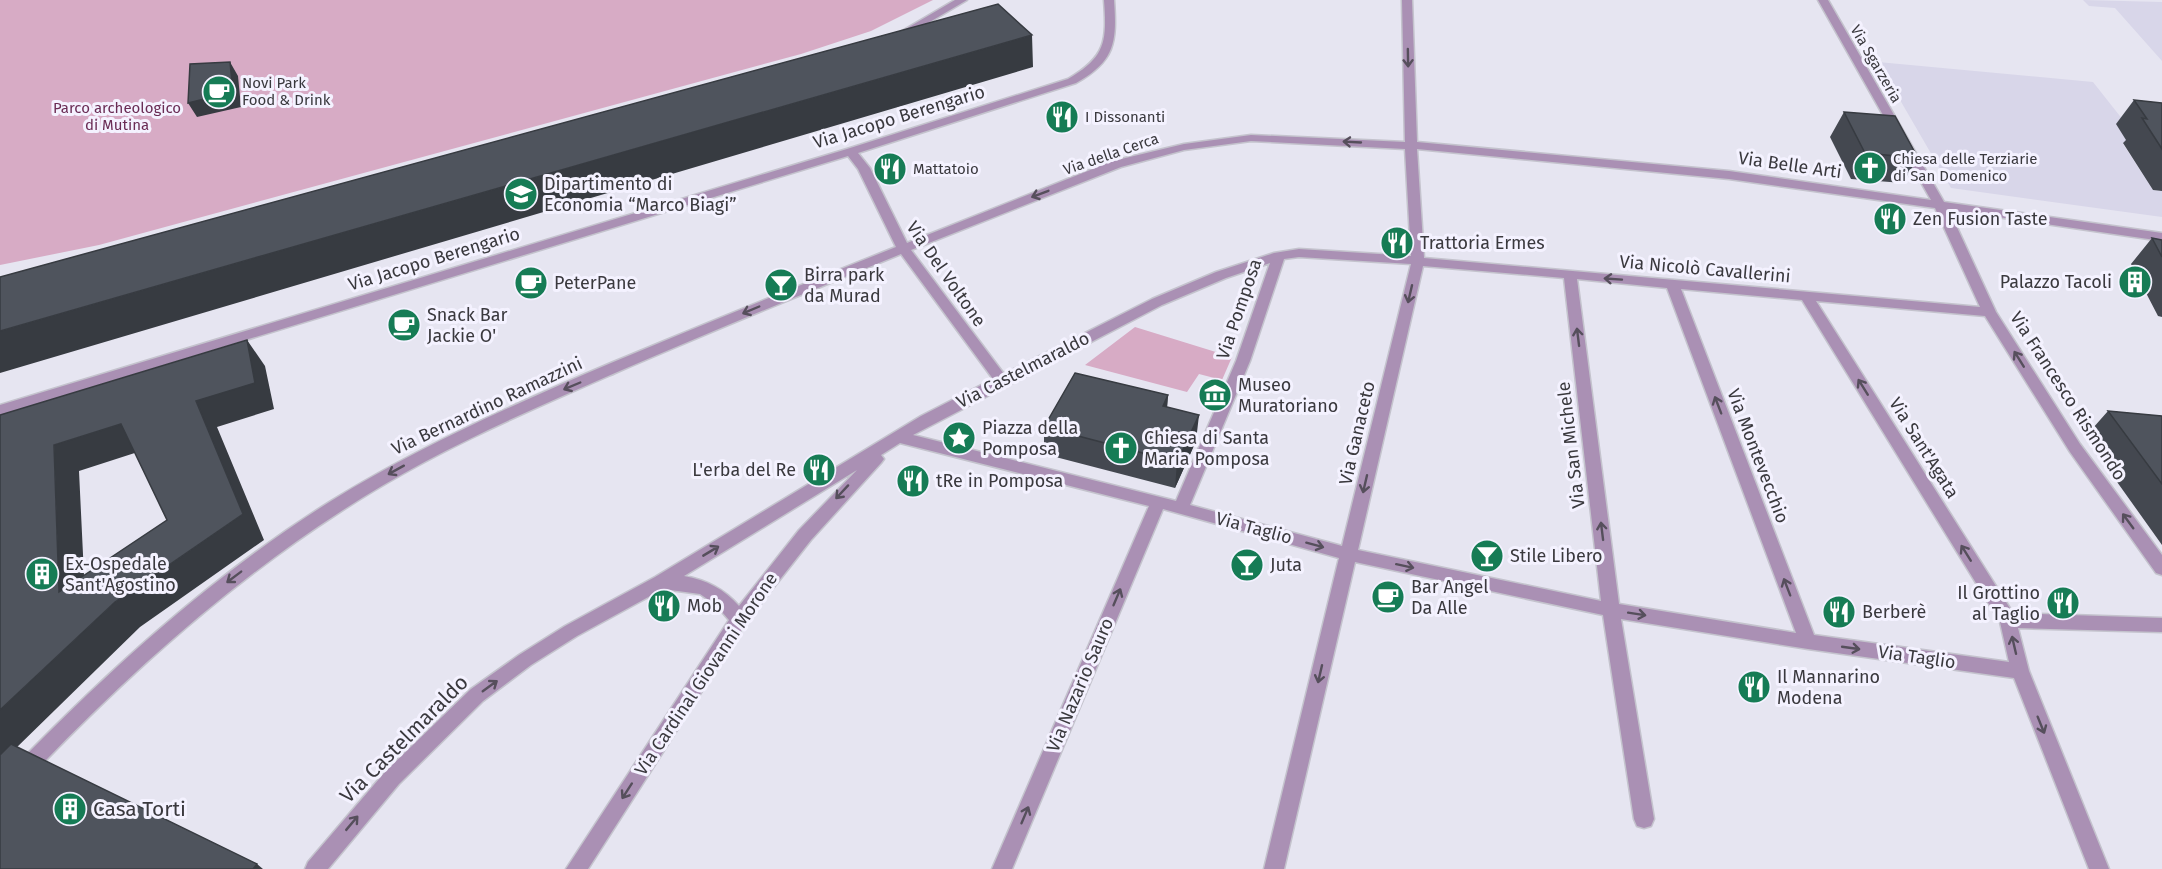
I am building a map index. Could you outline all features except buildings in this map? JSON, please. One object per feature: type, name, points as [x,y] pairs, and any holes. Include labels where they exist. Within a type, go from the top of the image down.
[{"type":"street","points":[[893,38],[923,24],[962,0]]},
{"type":"street","name":"Via Jacopo Berengario","points":[[0,410],[851,151],[1072,81],[1095,67],[1108,51],[1112,34],[1109,0]]},
{"type":"street","name":"Via Ganaceto","points":[[1274,869],[1418,261],[1411,145],[1407,0]]},
{"type":"street","name":"Via Sgarzeria","points":[[1823,0],[1940,205]]},
{"type":"street","name":"Via della Cerca","points":[[903,248],[1117,164],[1168,150],[1235,139],[1264,137],[1411,145]]},
{"type":"street","name":"Via Belle Arti","points":[[1411,145],[1729,175],[2162,237]]},
{"type":"street","name":"Via Del Voltone","points":[[851,151],[864,168],[903,248],[1002,381]]},
{"type":"street","name":"Via Francesco Rismondo","points":[[1940,205],[1989,312],[2075,448],[2162,568]]},
{"type":"street","name":"Via Bernardino Ramazzini","points":[[0,795],[68,724],[170,627],[262,556],[390,473],[439,446],[555,394],[814,283],[903,248]]},
{"type":"street","name":"Via Castelmaraldo","points":[[315,869],[392,778],[477,695],[525,660],[661,582],[947,408],[1157,302],[1221,275],[1279,256],[1329,253],[1418,261]]},
{"type":"street","name":"Via Pomposa","points":[[1181,508],[1243,361],[1279,256]]},
{"type":"street","name":"Via Nicolò Cavallerini","points":[[1418,261],[1989,312]]},
{"type":"street","name":"Via San Michele","points":[[1570,276],[1611,610]]},
{"type":"street","name":"Via Montevecchio","points":[[1672,284],[1808,642]]},
{"type":"street","name":"Via Sant'Agata","points":[[1807,297],[2008,620]]},
{"type":"street","name":"Via Taglio","points":[[899,437],[1158,502],[1348,554],[1611,610],[1808,642],[2020,670]]},
{"type":"street","name":"Via Cardinal Giovanni Morone","points":[[576,869],[740,619],[832,503],[899,437]]},
{"type":"street","name":"Via Nazario Sauro","points":[[1002,869],[1158,502]]},
{"type":"street","points":[[661,582],[688,582],[708,589],[725,601],[740,619]]},
{"type":"street","points":[[1611,610],[1644,819]]},
{"type":"street","points":[[2098,869],[2020,670],[2008,620],[2162,625]]},
{"type":"shaded area","points":[[2083,0],[2162,2],[2162,61],[2115,8],[2089,6]]},
{"type":"shaded area","points":[[1878,62],[2093,82],[2127,125],[2128,143],[2123,144],[2153,190],[2162,191],[2162,217],[1951,188]]},
{"type":"green space","name":"Parco archeologico di Mutina","points":[[0,0],[933,0],[871,31],[801,54],[99,245],[0,265]]},
{"type":"green space","points":[[1135,327],[1232,357],[1222,380],[1199,374],[1187,392],[1085,365]]},
{"type":"place","name":"Novi Park Food & Drink","points":[[219,92]]},
{"type":"place","name":"I Dissonanti","points":[[1062,117]]},
{"type":"place","name":"Chiesa delle Terziarie di San Domenico","points":[[1870,168]]},
{"type":"place","name":"Mattatoio","points":[[890,169]]},
{"type":"place","name":"Dipartimento di Economia “Marco Biagi”","points":[[521,194]]},
{"type":"place","name":"Zen Fusion Taste","points":[[1890,219]]},
{"type":"place","name":"Trattoria Ermes","points":[[1397,243]]},
{"type":"place","name":"Palazzo Tacoli","points":[[2135,282]]},
{"type":"place","name":"PeterPane","points":[[531,283]]},
{"type":"place","name":"Birra park da Murad","points":[[781,285]]},
{"type":"place","name":"Snack Bar Jackie O'","points":[[404,325]]},
{"type":"place","name":"Museo Muratoriano","points":[[1215,395]]},
{"type":"place","name":"Piazza della Pomposa","points":[[959,438]]},
{"type":"place","name":"Chiesa di Santa Maria Pomposa","points":[[1121,448]]},
{"type":"place","name":"L'erba del Re","points":[[819,470]]},
{"type":"place","name":"tRe in Pomposa","points":[[913,481]]},
{"type":"place","name":"Stile Libero","points":[[1487,556]]},
{"type":"place","name":"Juta","points":[[1247,565]]},
{"type":"place","name":"Ex-Ospedale Sant'Agostino","points":[[42,574]]},
{"type":"place","name":"Bar Angel Da Alle","points":[[1388,597]]},
{"type":"place","name":"Il Grottino al Taglio","points":[[2063,603]]},
{"type":"place","name":"Mob","points":[[664,606]]},
{"type":"place","name":"Berberè","points":[[1839,612]]},
{"type":"place","name":"Il Mannarino Modena","points":[[1754,687]]},
{"type":"place","name":"Casa Torti","points":[[70,809]]}]
